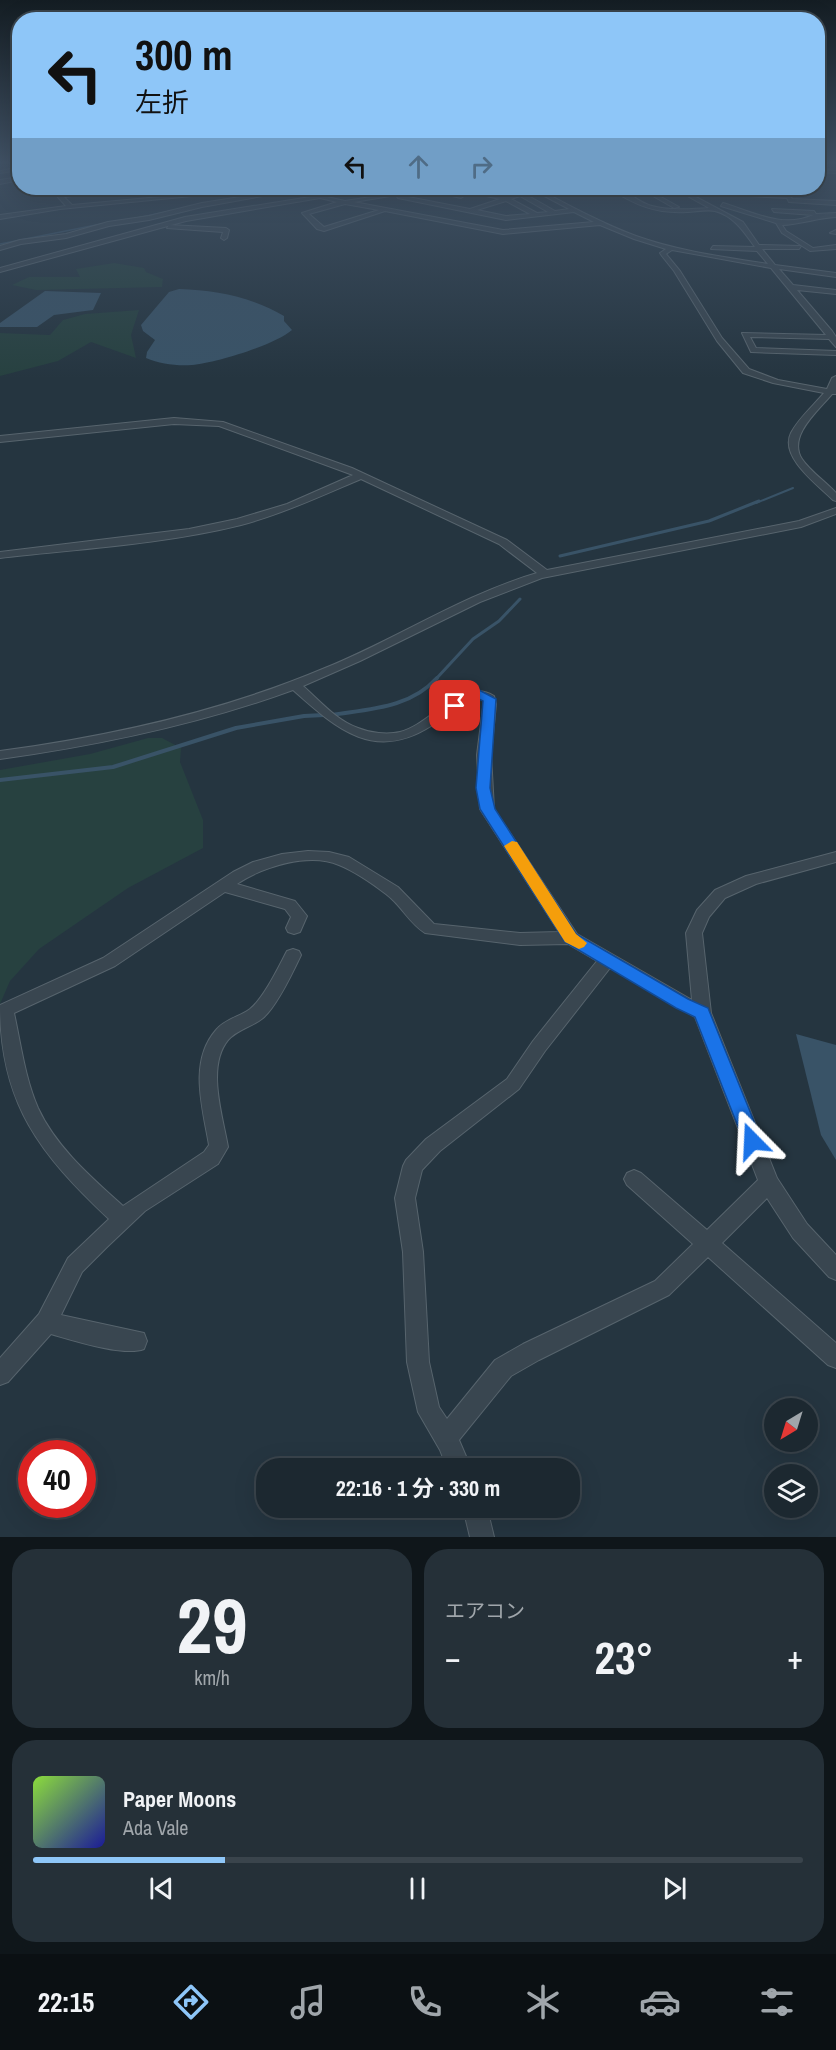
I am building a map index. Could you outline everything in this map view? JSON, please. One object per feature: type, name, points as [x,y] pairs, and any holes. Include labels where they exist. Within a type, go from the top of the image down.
[{"type":"street","points":[[0,243],[41,235]]},
{"type":"street","points":[[11,237],[52,239],[69,235]]},
{"type":"street","points":[[0,270],[125,235]]},
{"type":"street","points":[[628,235],[671,248],[835,275]]},
{"type":"street","points":[[749,235],[833,336]]},
{"type":"street","points":[[788,235],[812,250],[836,247]]},
{"type":"street","points":[[0,248],[23,239]]},
{"type":"street","points":[[699,248],[799,247]]},
{"type":"street","points":[[671,248],[663,253],[665,258],[675,267],[721,339],[745,370],[763,378],[833,392]]},
{"type":"street","points":[[792,287],[835,291]]},
{"type":"street","points":[[833,336],[745,335],[754,350],[836,353]]},
{"type":"street","points":[[836,378],[833,392],[795,434],[794,447],[797,459],[836,498]]},
{"type":"street","points":[[0,439],[163,422],[206,422],[236,428],[360,476],[503,542],[546,575]]},
{"type":"street","points":[[0,555],[189,532],[238,522],[290,506],[360,476]]},
{"type":"street","points":[[0,755],[123,735],[202,718],[294,686],[475,600],[527,580],[801,524],[836,511]]},
{"type":"street","points":[[294,686],[341,725],[366,734],[384,736],[403,735],[420,728],[472,695],[479,694],[490,699],[483,788],[488,809],[571,938],[702,1012]]},
{"type":"street","points":[[123,1219],[80,1179],[51,1146],[29,1108],[2,1011],[109,962],[258,866],[308,856],[329,857],[344,861],[393,891],[423,924],[431,929],[520,939],[571,938]]},
{"type":"street","points":[[836,856],[751,880],[720,894],[703,914],[694,933],[702,1012],[769,1183],[800,1231],[836,1270]]},
{"type":"street","points":[[224,886],[290,905],[299,916],[294,928]]},
{"type":"street","points":[[0,1374],[47,1322],[75,1265],[138,1205],[211,1158],[219,1147],[207,1083],[212,1055],[221,1036],[234,1024],[257,1013],[281,979],[293,956]]},
{"type":"street","points":[[455,1458],[429,1412],[418,1362],[413,1252],[405,1198],[412,1166],[433,1145],[513,1084],[539,1046],[607,960]]},
{"type":"street","points":[[634,1179],[836,1357]]},
{"type":"street","points":[[446,1439],[503,1368],[662,1288],[769,1183]]},
{"type":"street","points":[[47,1322],[90,1334],[136,1341]]},
{"type":"street","points":[[477,1518],[482,1537]]},
{"type":"green space","points":[[114,263],[144,268],[146,272],[163,279],[162,287],[36,290],[12,285],[29,277],[80,277],[76,269]]},
{"type":"green space","points":[[139,310],[131,335],[136,358],[91,342],[58,361],[0,376],[0,333],[50,335],[63,320],[85,314]]},
{"type":"green space","points":[[148,738],[162,738],[181,748],[180,762],[203,820],[203,848],[128,888],[39,949],[10,981],[0,1004],[0,770],[90,754]]},
{"type":"water","points":[[179,289],[207,291],[246,299],[284,316],[284,321],[292,330],[259,347],[202,364],[174,365],[146,358],[155,340],[143,331],[141,325],[169,292]]},
{"type":"water","points":[[45,291],[101,293],[93,310],[54,315],[37,327],[0,327],[0,323]]},
{"type":"water","points":[[796,1034],[836,1045],[836,1160],[821,1135]]},
{"type":"waterway","points":[[0,244],[47,235]]},
{"type":"waterway","points":[[756,503],[793,488]]},
{"type":"waterway","points":[[560,556],[709,521],[759,501]]},
{"type":"waterway","points":[[437,678],[473,639],[499,621],[520,599]]},
{"type":"waterway","points":[[332,715],[389,706],[415,696],[437,678]]},
{"type":"waterway","points":[[0,780],[113,767],[236,728],[304,716],[324,715]]},
{"type":"slow traffic","points":[[512,846],[571,938],[579,943]]},
{"type":"route","points":[[455,706],[472,695],[479,694],[490,699],[483,788],[488,809],[571,938],[682,1003],[702,1012],[752,1141]]}]
